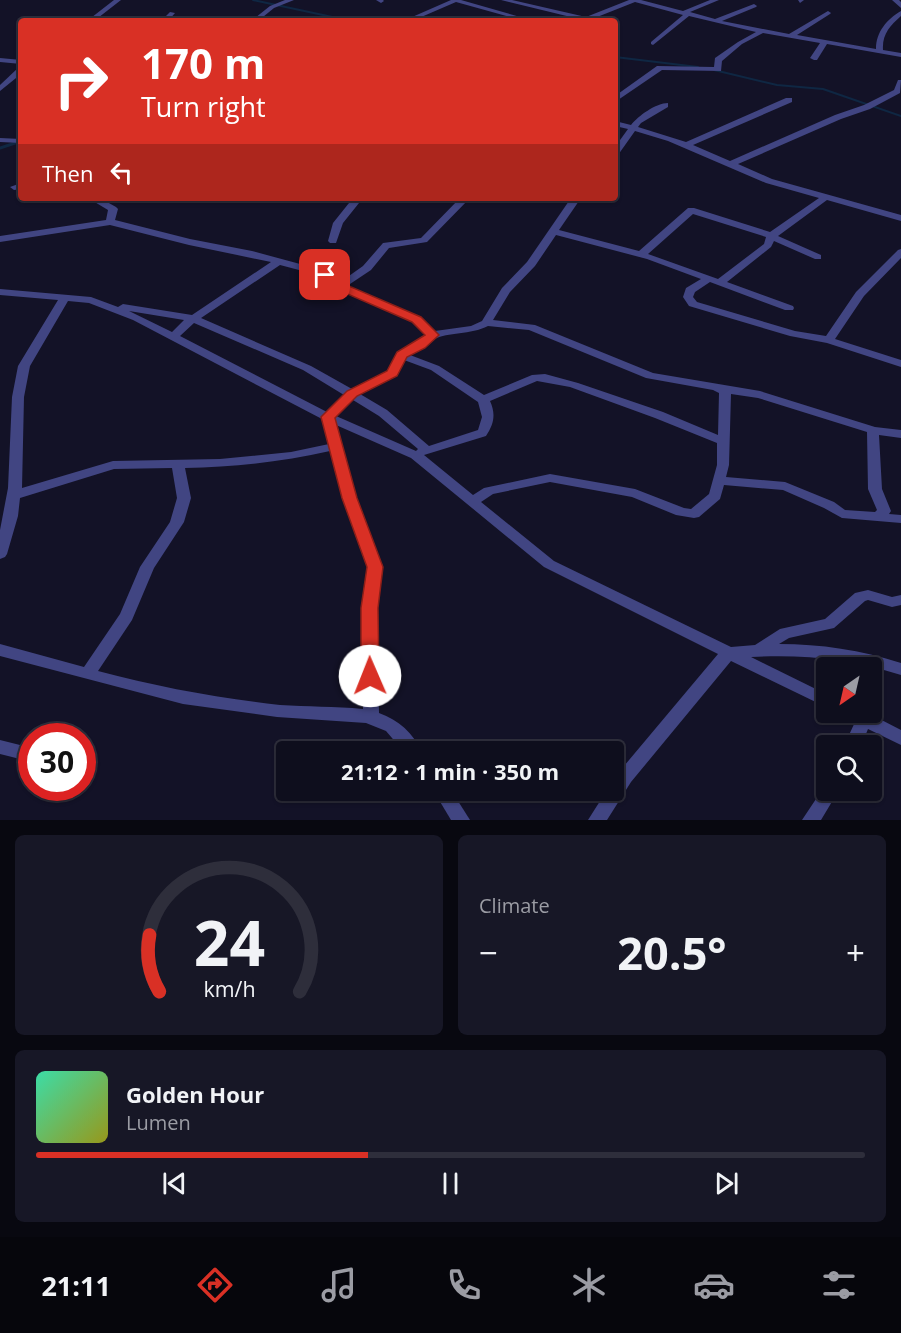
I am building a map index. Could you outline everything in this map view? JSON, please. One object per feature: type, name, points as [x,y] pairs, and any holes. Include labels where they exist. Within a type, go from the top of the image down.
[{"type":"street","points":[[94,18],[118,0]]},
{"type":"street","points":[[413,18],[455,0],[519,18]]},
{"type":"street","points":[[504,0],[575,18]]},
{"type":"street","points":[[525,5],[539,0]]},
{"type":"street","points":[[588,18],[635,0],[762,32],[901,55]]},
{"type":"street","points":[[653,43],[685,14],[716,0]]},
{"type":"street","points":[[895,0],[901,6]]},
{"type":"street","points":[[258,18],[273,7],[288,1]]},
{"type":"street","points":[[715,22],[754,6]]},
{"type":"street","points":[[167,18],[172,13]]},
{"type":"street","points":[[789,37],[828,13]]},
{"type":"street","points":[[880,52],[879,43],[884,27],[901,13]]},
{"type":"street","points":[[618,98],[660,68],[719,67],[718,60],[740,43],[762,32]]},
{"type":"street","points":[[814,58],[824,43]]},
{"type":"street","points":[[0,60],[18,62]]},
{"type":"street","points":[[0,89],[18,73]]},
{"type":"street","points":[[729,165],[838,117],[867,107],[894,92],[901,82]]},
{"type":"street","points":[[687,145],[789,100]]},
{"type":"street","points":[[618,149],[633,127],[665,105]]},
{"type":"street","points":[[618,124],[687,145],[769,181],[901,218]]},
{"type":"street","points":[[0,140],[18,141]]},
{"type":"street","points":[[826,197],[771,236],[768,245],[715,280],[690,290],[688,297],[693,303],[794,334],[829,340],[901,363]]},
{"type":"street","points":[[98,201],[113,209],[110,222]]},
{"type":"street","points":[[333,241],[338,223],[356,201]]},
{"type":"street","points":[[340,287],[367,268],[386,244],[428,238],[462,201]]},
{"type":"street","points":[[486,323],[506,290],[531,264],[574,201]]},
{"type":"street","points":[[642,254],[691,210],[771,236],[818,257]]},
{"type":"street","points":[[0,239],[110,222],[322,273],[340,287],[416,320],[433,335]]},
{"type":"street","points":[[555,232],[642,254],[789,308]]},
{"type":"street","points":[[829,340],[860,294],[901,252]]},
{"type":"street","points":[[173,337],[193,318],[279,261]]},
{"type":"street","points":[[0,292],[65,298],[193,318],[307,368],[352,393],[407,431],[421,452],[472,502],[563,572],[615,594],[816,696]]},
{"type":"street","points":[[0,554],[14,495],[18,397],[24,366],[65,298]]},
{"type":"street","points":[[107,306],[137,318],[328,417],[390,442],[421,452],[482,433],[488,420],[488,407],[483,400],[435,368],[401,355]]},
{"type":"street","points":[[328,417],[352,393],[392,373],[401,355],[421,345],[433,335],[474,328],[486,323],[531,327],[650,376],[760,395],[873,430],[901,434]]},
{"type":"street","points":[[483,400],[536,377],[544,377],[645,410],[685,429],[723,441]]},
{"type":"street","points":[[472,502],[496,489],[550,478],[635,494],[681,512],[694,513],[715,496],[723,465],[726,396],[725,392],[717,387]]},
{"type":"street","points":[[328,417],[349,498],[375,567],[370,608],[371,717]]},
{"type":"street","points":[[873,430],[875,489],[884,511],[878,518]]},
{"type":"street","points":[[390,442],[407,431]]},
{"type":"street","points":[[14,495],[62,478],[113,465],[177,465],[291,456],[335,446]]},
{"type":"street","points":[[88,673],[127,616],[136,589],[147,567],[177,522],[184,498],[177,465]]},
{"type":"street","points":[[718,480],[785,486],[829,505],[842,514],[901,519]]},
{"type":"street","points":[[759,650],[786,633],[829,624],[860,597],[868,595],[892,602],[901,600]]},
{"type":"street","points":[[0,650],[131,687],[212,702],[267,711],[371,717],[389,723],[399,730],[406,741]]},
{"type":"street","points":[[597,820],[625,777],[728,653],[759,650],[879,660],[901,669]]},
{"type":"street","points":[[871,723],[901,738]]},
{"type":"street","points":[[0,747],[18,752]]},
{"type":"street","points":[[448,801],[461,820]]},
{"type":"street","points":[[812,820],[824,801]]},
{"type":"waterway","points":[[253,0],[337,18]]},
{"type":"waterway","points":[[618,57],[698,67]]},
{"type":"waterway","points":[[714,70],[777,85],[823,89],[901,116]]},
{"type":"waterway","points":[[0,148],[18,142]]},
{"type":"route","points":[[325,275],[333,284],[378,305],[411,317],[433,335],[421,345],[401,355],[392,373],[352,393],[334,408],[328,417],[349,498],[369,545],[375,567],[370,608],[370,676]]}]
